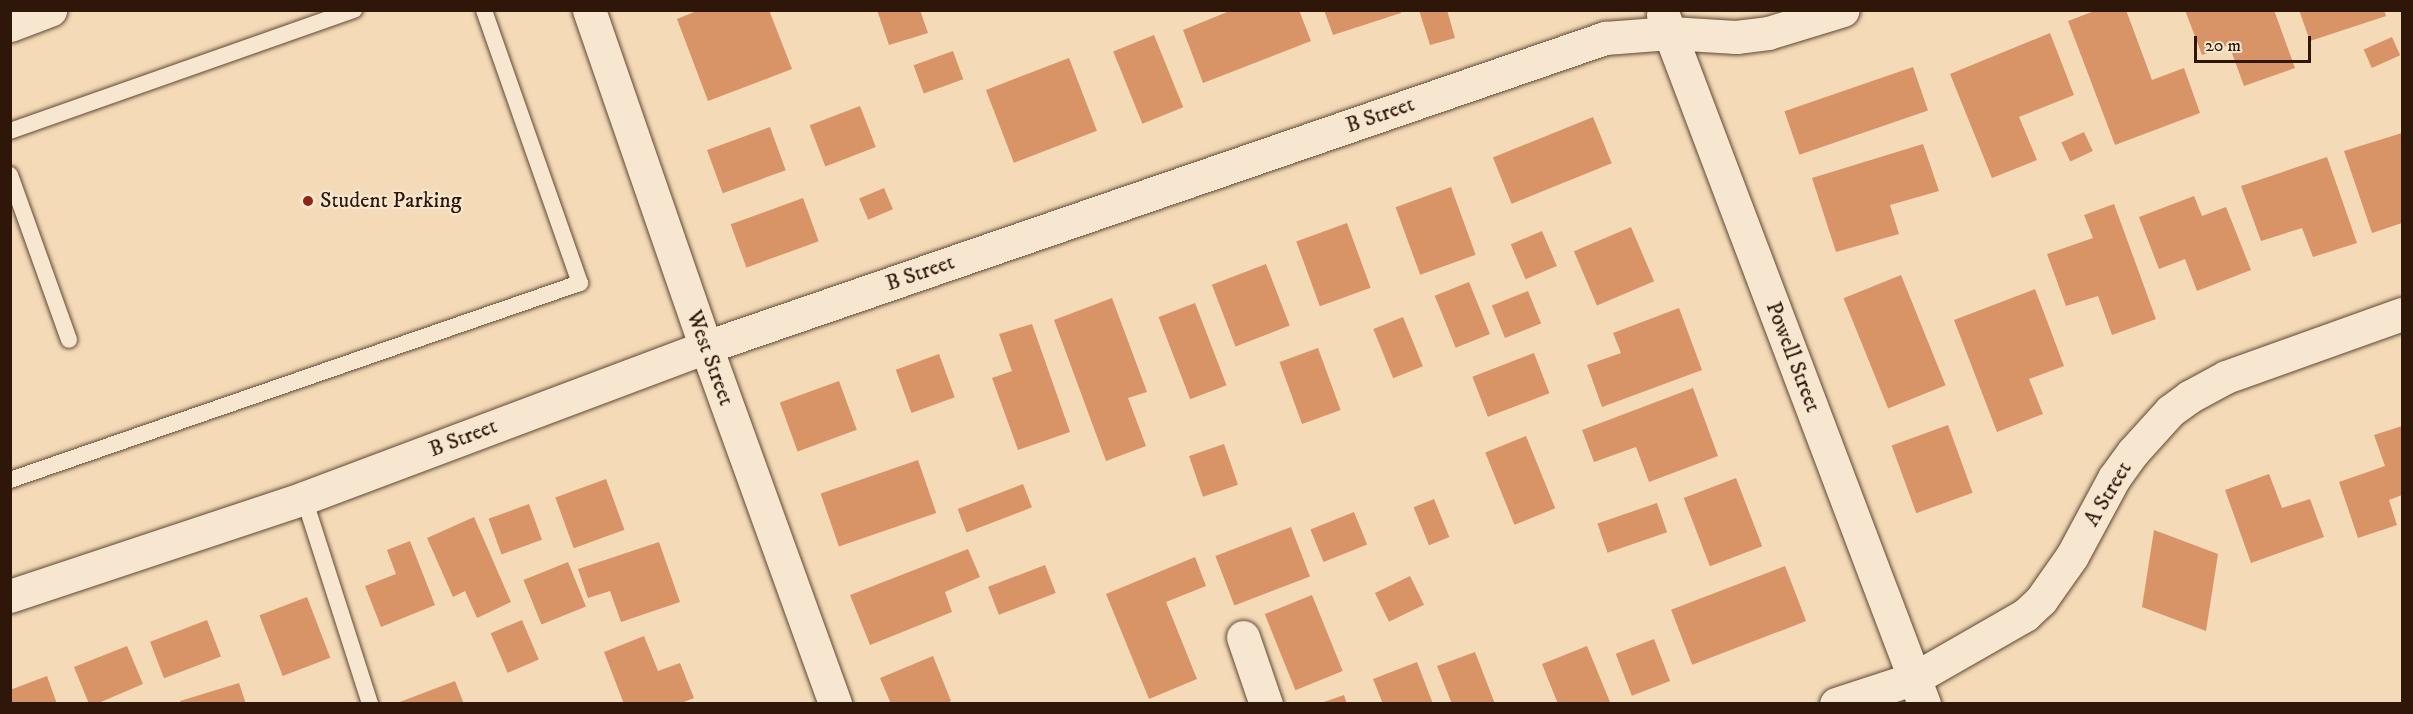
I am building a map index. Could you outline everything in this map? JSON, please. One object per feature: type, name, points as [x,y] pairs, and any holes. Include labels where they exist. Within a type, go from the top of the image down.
[{"type":"street","points":[[10,25],[50,10]]},
{"type":"street","name":"West Street","points":[[589,10],[706,347],[835,704]]},
{"type":"street","name":"B Street","points":[[10,596],[304,498],[706,347],[1605,38],[1666,22],[1736,38],[1768,33],[1843,10]]},
{"type":"street","name":"Powell Street","points":[[1666,22],[1919,691]]},
{"type":"street","name":"A Street","points":[[1836,704],[1919,691],[2025,615],[2041,600],[2073,556],[2114,477],[2170,411],[2226,377],[2403,314]]},
{"type":"street","points":[[1243,637],[1266,704]]},
{"type":"lane","points":[[10,131],[354,10]]},
{"type":"lane","points":[[10,480],[580,283],[484,10]]},
{"type":"lane","points":[[10,175],[69,340]]},
{"type":"lane","points":[[304,498],[370,704]]},
{"type":"building","points":[[699,10],[769,10],[792,69],[708,101],[677,19]]},
{"type":"building","points":[[877,10],[920,10],[928,33],[889,45]]},
{"type":"building","points":[[1232,10],[1299,10],[1311,41],[1203,83],[1183,30]]},
{"type":"building","points":[[1324,10],[1400,10],[1401,13],[1333,35]]},
{"type":"building","points":[[1419,10],[1447,10],[1455,38],[1430,45]]},
{"type":"building","points":[[2097,10],[2126,10],[2152,80],[2184,68],[2200,113],[2115,145],[2068,21]]},
{"type":"building","points":[[2185,10],[2274,10],[2295,68],[2244,86],[2229,45],[2202,55]]},
{"type":"building","points":[[2299,10],[2384,10],[2386,16],[2310,41]]},
{"type":"building","points":[[2050,33],[2074,95],[2019,117],[2037,160],[1992,178],[1950,74]]},
{"type":"building","points":[[1154,35],[1183,107],[1142,124],[1113,51]]},
{"type":"building","points":[[2392,37],[2400,55],[2372,68],[2364,50]]},
{"type":"building","points":[[953,51],[963,79],[924,94],[914,65]]},
{"type":"building","points":[[1069,58],[1097,131],[1014,163],[986,90]]},
{"type":"building","points":[[1913,67],[1928,110],[1799,155],[1784,111]]},
{"type":"building","points":[[860,106],[876,147],[825,166],[810,125]]},
{"type":"building","points":[[1593,117],[1612,163],[1512,204],[1493,157]]},
{"type":"building","points":[[770,127],[786,170],[723,193],[707,150]]},
{"type":"building","points":[[2084,132],[2093,151],[2070,162],[2061,143]]},
{"type":"building","points":[[2402,133],[2402,223],[2372,233],[2344,151]]},
{"type":"building","points":[[1923,144],[1939,191],[1890,205],[1899,234],[1836,252],[1812,178]]},
{"type":"building","points":[[2327,157],[2357,243],[2313,257],[2302,228],[2261,241],[2241,186]]},
{"type":"building","points":[[1451,187],[1476,255],[1420,275],[1396,207]]},
{"type":"building","points":[[884,188],[893,209],[868,220],[859,199]]},
{"type":"building","points":[[2194,196],[2202,216],[2226,207],[2251,270],[2197,291],[2185,259],[2159,269],[2139,217]]},
{"type":"building","points":[[803,198],[819,241],[746,268],[731,224]]},
{"type":"building","points":[[2114,204],[2156,319],[2112,335],[2098,296],[2066,306],[2047,254],[2093,238],[2084,215]]},
{"type":"building","points":[[1347,223],[1371,288],[1320,306],[1296,241]]},
{"type":"building","points":[[1631,227],[1654,281],[1597,306],[1574,251]]},
{"type":"building","points":[[1542,231],[1557,266],[1526,279],[1511,244]]},
{"type":"building","points":[[1266,264],[1290,326],[1236,346],[1212,285]]},
{"type":"building","points":[[1901,275],[1946,385],[1888,409],[1844,298]]},
{"type":"building","points":[[1469,282],[1490,334],[1456,348],[1435,296]]},
{"type":"building","points":[[2035,289],[2064,366],[2029,379],[2043,414],[1997,432],[1954,320]]},
{"type":"building","points":[[1528,291],[1541,323],[1505,338],[1492,306]]},
{"type":"building","points":[[1112,298],[1147,392],[1128,398],[1146,446],[1106,461],[1054,320]]},
{"type":"building","points":[[1195,303],[1227,385],[1190,399],[1159,317]]},
{"type":"building","points":[[1679,308],[1702,370],[1602,407],[1587,365],[1621,353],[1613,333]]},
{"type":"building","points":[[1403,317],[1423,366],[1393,378],[1373,329]]},
{"type":"building","points":[[1032,324],[1070,432],[1018,450],[992,378],[1012,371],[999,334]]},
{"type":"building","points":[[1318,348],[1341,410],[1302,424],[1279,362]]},
{"type":"building","points":[[1534,353],[1549,393],[1488,417],[1472,377]]},
{"type":"building","points":[[939,354],[955,397],[912,413],[896,370]]},
{"type":"building","points":[[839,381],[857,430],[798,451],[780,403]]},
{"type":"building","points":[[1693,388],[1718,456],[1649,482],[1636,447],[1594,462],[1582,430]]},
{"type":"building","points":[[1948,425],[1973,493],[1916,513],[1892,446]]},
{"type":"building","points":[[2402,426],[2402,495],[2389,500],[2397,525],[2358,538],[2339,482],[2385,466],[2374,435]]},
{"type":"building","points":[[1526,436],[1555,508],[1514,525],[1485,452]]},
{"type":"building","points":[[1224,444],[1238,485],[1203,497],[1189,456]]},
{"type":"building","points":[[918,460],[936,513],[839,546],[821,494]]},
{"type":"building","points":[[2269,474],[2282,508],[2310,499],[2324,537],[2251,563],[2225,490]]},
{"type":"building","points":[[1736,478],[1762,546],[1710,566],[1684,498]]},
{"type":"building","points":[[606,479],[624,530],[574,548],[555,497]]},
{"type":"building","points":[[1023,484],[1032,507],[967,532],[958,509]]},
{"type":"building","points":[[1434,499],[1449,537],[1429,545],[1414,507]]},
{"type":"building","points":[[1657,503],[1667,532],[1608,553],[1597,524]]},
{"type":"building","points":[[529,504],[542,540],[502,554],[489,519]]},
{"type":"building","points":[[1354,512],[1367,544],[1324,562],[1310,530]]},
{"type":"building","points":[[474,517],[511,602],[477,618],[465,591],[453,597],[427,538]]},
{"type":"building","points":[[1291,527],[1310,576],[1234,606],[1215,556]]},
{"type":"building","points":[[2154,530],[2218,554],[2206,631],[2142,607]]},
{"type":"building","points":[[410,541],[435,605],[381,627],[365,586],[396,574],[387,550]]},
{"type":"building","points":[[659,542],[680,602],[621,622],[610,591],[588,598],[578,569]]},
{"type":"building","points":[[968,549],[980,577],[945,592],[952,612],[870,645],[850,595]]},
{"type":"building","points":[[1195,557],[1206,586],[1166,602],[1197,679],[1149,699],[1106,594]]},
{"type":"building","points":[[568,562],[586,607],[541,624],[523,580]]},
{"type":"building","points":[[1045,565],[1056,593],[999,615],[988,587]]},
{"type":"building","points":[[1785,566],[1806,621],[1692,665],[1671,610]]},
{"type":"building","points":[[1410,576],[1424,605],[1389,622],[1375,593]]},
{"type":"building","points":[[1312,595],[1343,671],[1295,690],[1265,614]]},
{"type":"building","points":[[307,597],[330,658],[283,676],[259,615]]},
{"type":"building","points":[[207,620],[221,656],[164,678],[150,642]]},
{"type":"building","points":[[522,620],[539,660],[508,673],[491,633]]},
{"type":"building","points":[[644,636],[658,671],[680,663],[694,698],[679,704],[624,704],[604,652]]},
{"type":"building","points":[[1654,639],[1670,681],[1632,696],[1616,654]]},
{"type":"building","points":[[127,646],[143,684],[96,704],[89,704],[74,667]]},
{"type":"building","points":[[1587,646],[1610,702],[1558,704],[1542,664]]},
{"type":"building","points":[[1475,652],[1495,704],[1452,704],[1437,666]]},
{"type":"building","points":[[933,656],[951,701],[945,704],[891,704],[880,678]]},
{"type":"building","points":[[1417,662],[1433,704],[1383,704],[1373,679]]},
{"type":"building","points":[[47,676],[57,704],[10,704],[10,690]]},
{"type":"building","points":[[455,681],[464,704],[397,704],[397,703]]},
{"type":"building","points":[[239,683],[246,704],[181,704],[180,701]]},
{"type":"building","points":[[1344,695],[1347,704],[1321,704],[1321,703]]},
{"type":"place","name":"Student Parking","points":[[308,201]]}]
